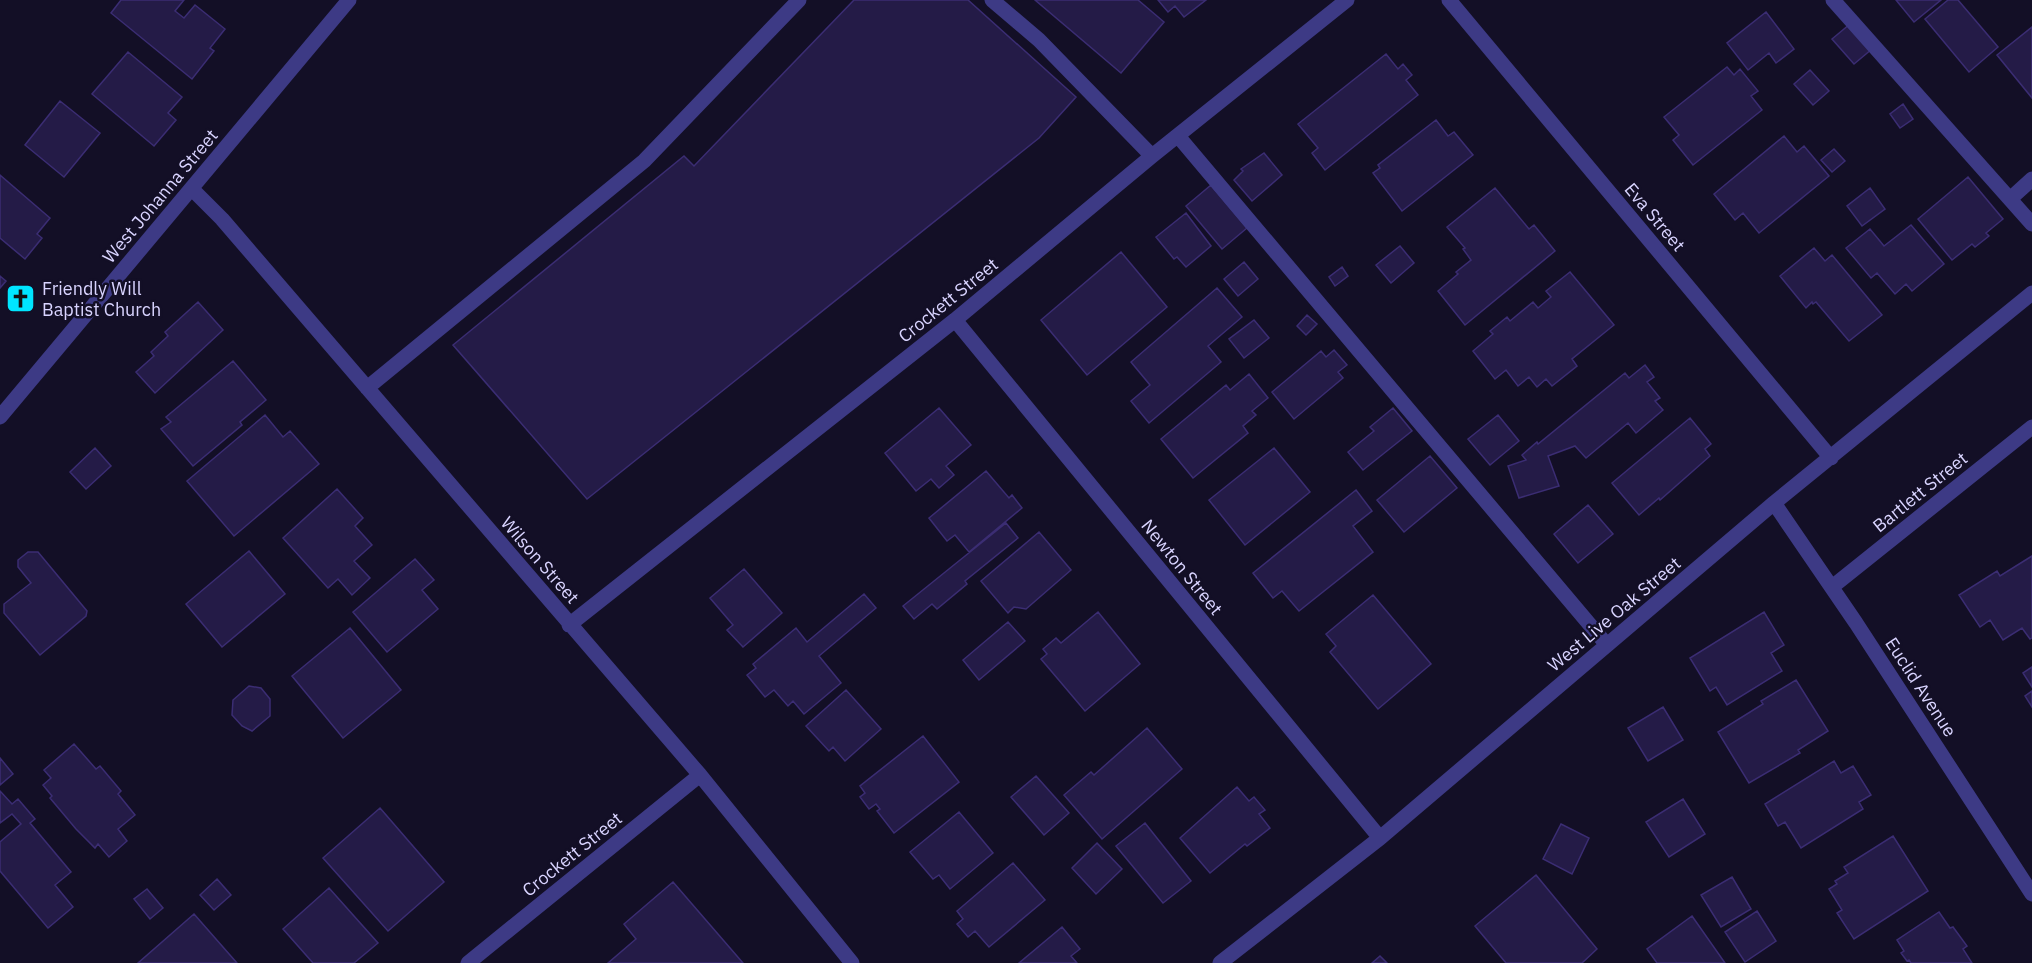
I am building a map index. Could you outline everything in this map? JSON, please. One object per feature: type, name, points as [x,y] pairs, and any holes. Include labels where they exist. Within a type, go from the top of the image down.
[{"type":"street","name":"West Johanna Street","points":[[0,417],[349,0]]},
{"type":"street","points":[[367,388],[644,161],[799,0]]},
{"type":"street","points":[[992,0],[1039,40],[1152,156]]},
{"type":"street","name":"Crockett Street","points":[[569,625],[955,320],[1152,156],[1347,0]]},
{"type":"street","name":"Eva Street","points":[[1449,0],[1830,458]]},
{"type":"street","points":[[1833,0],[2032,224]]},
{"type":"street","points":[[1178,136],[1607,645]]},
{"type":"street","points":[[2010,199],[2032,179]]},
{"type":"street","name":"Wilson Street","points":[[192,189],[222,219],[700,775],[852,963]]},
{"type":"street","name":"West Live Oak Street","points":[[1220,963],[1380,838],[1774,503],[2032,293]]},
{"type":"street","name":"Newton Street","points":[[955,320],[1380,838]]},
{"type":"street","name":"Bartlett Street","points":[[1832,587],[2032,427]]},
{"type":"street","name":"Euclid Avenue","points":[[1774,503],[1832,587],[2032,894]]},
{"type":"street","name":"Crockett Street","points":[[468,963],[700,775]]},
{"type":"building","points":[[121,0],[184,0],[175,11],[184,18],[195,5],[225,29],[210,48],[214,51],[192,79],[111,13]]},
{"type":"building","points":[[854,0],[968,0],[1076,97],[1039,138],[587,499],[453,345],[684,156],[694,166]]},
{"type":"building","points":[[1035,0],[1138,0],[1164,22],[1121,73]]},
{"type":"building","points":[[1158,0],[1206,0],[1184,17],[1175,6],[1168,12]]},
{"type":"building","points":[[1896,0],[1941,0],[1914,22]]},
{"type":"building","points":[[1948,0],[1958,0],[1998,47],[1969,72],[1925,19]]},
{"type":"building","points":[[1766,12],[1794,49],[1776,63],[1769,53],[1748,70],[1727,43]]},
{"type":"building","points":[[1850,24],[1872,49],[1854,64],[1832,39]]},
{"type":"building","points":[[2032,27],[2032,98],[1997,55]]},
{"type":"building","points":[[128,52],[182,97],[168,113],[176,120],[154,146],[92,94]]},
{"type":"building","points":[[1386,54],[1398,69],[1403,64],[1412,75],[1406,80],[1418,95],[1325,170],[1312,153],[1318,148],[1298,124]]},
{"type":"building","points":[[1727,67],[1734,75],[1740,69],[1758,91],[1751,96],[1762,110],[1693,165],[1673,140],[1679,135],[1664,117]]},
{"type":"building","points":[[1810,70],[1829,91],[1813,105],[1794,84]]},
{"type":"building","points":[[60,101],[100,133],[64,177],[25,145]]},
{"type":"building","points":[[1903,104],[1913,119],[1900,128],[1890,114]]},
{"type":"building","points":[[1436,120],[1448,136],[1454,132],[1473,155],[1402,211],[1373,173],[1380,168],[1378,165]]},
{"type":"building","points":[[1784,136],[1797,152],[1804,146],[1829,176],[1759,233],[1743,213],[1735,220],[1714,194]]},
{"type":"building","points":[[1834,149],[1845,161],[1832,172],[1821,160]]},
{"type":"building","points":[[1264,153],[1282,175],[1252,201],[1234,180],[1243,171],[1241,169]]},
{"type":"building","points":[[0,175],[50,218],[37,234],[42,238],[25,259],[0,238]]},
{"type":"building","points":[[1968,177],[2003,219],[1986,233],[1989,236],[1975,247],[1972,244],[1952,260],[1918,219]]},
{"type":"building","points":[[1211,185],[1247,228],[1222,249],[1186,206]]},
{"type":"building","points":[[1495,188],[1529,229],[1534,225],[1555,251],[1465,325],[1438,291],[1471,260],[1463,249],[1465,248],[1447,227]]},
{"type":"building","points":[[1870,188],[1885,209],[1862,226],[1847,206]]},
{"type":"building","points":[[1186,213],[1211,246],[1186,267],[1177,257],[1174,259],[1156,237]]},
{"type":"building","points":[[1911,225],[1944,264],[1912,291],[1906,284],[1895,294],[1877,273],[1871,278],[1846,248],[1870,229],[1884,246]]},
{"type":"building","points":[[1400,246],[1414,263],[1391,283],[1376,265]]},
{"type":"building","points":[[1814,248],[1825,261],[1832,255],[1882,315],[1849,341],[1816,302],[1813,304],[1812,302],[1806,308],[1780,276]]},
{"type":"building","points":[[1121,252],[1167,307],[1087,375],[1041,320]]},
{"type":"building","points":[[1244,262],[1258,279],[1238,296],[1224,279]]},
{"type":"building","points":[[1342,267],[1348,276],[1335,286],[1329,277]]},
{"type":"building","points":[[1570,272],[1614,325],[1572,359],[1577,366],[1552,386],[1546,379],[1537,387],[1529,377],[1518,386],[1506,370],[1495,379],[1473,351],[1493,334],[1490,331],[1507,317],[1510,321],[1533,302],[1538,308],[1551,297],[1546,291]]},
{"type":"building","points":[[0,276],[6,281],[0,288]]},
{"type":"building","points":[[1217,288],[1242,317],[1208,346],[1221,362],[1149,423],[1131,401],[1150,385],[1131,362]]},
{"type":"building","points":[[198,302],[223,330],[155,393],[136,372],[154,356],[151,352],[168,336],[165,332]]},
{"type":"building","points":[[1307,315],[1317,324],[1306,335],[1297,326]]},
{"type":"building","points":[[1254,320],[1269,338],[1244,358],[1229,339]]},
{"type":"building","points":[[1334,350],[1347,365],[1338,372],[1343,378],[1294,419],[1272,392],[1321,351],[1326,357]]},
{"type":"building","points":[[233,361],[266,400],[240,422],[242,425],[193,466],[161,429],[171,422],[166,417]]},
{"type":"building","points":[[1645,365],[1654,377],[1647,382],[1660,398],[1655,401],[1663,410],[1636,433],[1628,423],[1586,458],[1575,446],[1548,456],[1559,486],[1519,498],[1508,466],[1526,460],[1522,455],[1537,442],[1538,444],[1625,373],[1629,378]]},
{"type":"building","points":[[1249,374],[1268,398],[1252,411],[1256,415],[1243,426],[1248,433],[1193,478],[1161,439],[1226,385],[1230,390]]},
{"type":"building","points":[[939,408],[971,445],[946,466],[954,475],[939,488],[931,479],[916,491],[885,453]]},
{"type":"building","points":[[1393,408],[1412,431],[1363,470],[1348,452],[1374,431],[1370,427]]},
{"type":"building","points":[[265,415],[283,437],[290,431],[319,464],[234,536],[187,481]]},
{"type":"building","points":[[1498,415],[1519,441],[1490,465],[1468,439]]},
{"type":"building","points":[[1690,418],[1711,444],[1705,449],[1710,456],[1660,500],[1659,498],[1639,515],[1612,483]]},
{"type":"building","points":[[95,448],[111,466],[86,489],[70,472]]},
{"type":"building","points":[[1274,448],[1310,492],[1245,545],[1209,500]]},
{"type":"building","points":[[1430,456],[1457,488],[1404,532],[1377,500]]},
{"type":"building","points":[[986,471],[1009,498],[1012,495],[1022,508],[969,552],[955,535],[947,541],[929,518]]},
{"type":"building","points":[[337,489],[363,518],[355,526],[372,545],[354,561],[370,578],[352,595],[338,579],[328,588],[283,538]]},
{"type":"building","points":[[1356,490],[1372,511],[1353,526],[1373,552],[1299,611],[1282,591],[1273,598],[1253,573]]},
{"type":"building","points":[[1588,505],[1613,534],[1578,563],[1554,534]]},
{"type":"building","points":[[1006,523],[1018,538],[965,581],[967,584],[937,609],[932,604],[914,619],[903,606]]},
{"type":"building","points":[[1039,532],[1071,570],[1026,609],[1014,607],[1008,613],[981,581]]},
{"type":"building","points":[[249,551],[285,594],[222,647],[186,604]]},
{"type":"building","points":[[28,552],[38,552],[87,611],[86,616],[40,655],[4,613],[4,604],[31,583],[18,567],[18,560]]},
{"type":"building","points":[[2032,556],[2032,638],[2030,639],[2022,628],[2003,640],[1990,620],[1980,627],[1959,595],[1997,571],[2000,576]]},
{"type":"building","points":[[415,559],[434,580],[422,590],[438,609],[387,652],[353,612]]},
{"type":"building","points":[[744,569],[782,613],[743,647],[727,630],[733,625],[710,598]]},
{"type":"building","points":[[864,594],[876,608],[819,656],[841,683],[804,714],[793,701],[788,706],[774,690],[765,697],[747,675],[756,668],[753,664],[796,628],[807,642]]},
{"type":"building","points":[[1373,595],[1431,664],[1378,709],[1330,652],[1336,646],[1326,634]]},
{"type":"building","points":[[1098,612],[1140,664],[1085,711],[1041,659],[1047,654],[1043,649],[1056,638],[1061,643]]},
{"type":"building","points":[[1764,612],[1784,645],[1771,653],[1782,671],[1727,705],[1716,687],[1710,691],[1690,658]]},
{"type":"building","points":[[1008,622],[1025,641],[979,680],[963,660]]},
{"type":"building","points":[[350,628],[401,690],[343,738],[292,676]]},
{"type":"building","points":[[2032,667],[2032,687],[2023,673]]},
{"type":"building","points":[[1796,680],[1828,731],[1798,750],[1800,753],[1749,783],[1718,732],[1763,704],[1761,701]]},
{"type":"building","points":[[249,686],[261,688],[270,699],[270,716],[252,731],[242,726],[232,715],[233,700]]},
{"type":"building","points":[[846,690],[881,729],[845,761],[833,747],[829,751],[806,726]]},
{"type":"building","points":[[2032,691],[2032,707],[2025,696]]},
{"type":"building","points":[[1663,707],[1683,740],[1648,761],[1628,728]]},
{"type":"building","points":[[1147,728],[1182,769],[1102,839],[1064,795],[1091,772],[1094,775]]},
{"type":"building","points":[[923,736],[959,782],[894,833],[877,811],[880,809],[876,804],[869,809],[860,797],[865,793],[860,786]]},
{"type":"building","points":[[74,744],[96,769],[100,766],[121,791],[118,794],[135,815],[118,829],[127,841],[109,857],[98,844],[95,848],[76,829],[50,798],[52,796],[43,785],[51,778],[44,770]]},
{"type":"building","points":[[0,758],[13,774],[0,785]]},
{"type":"building","points":[[1834,761],[1841,773],[1853,766],[1871,795],[1859,802],[1863,809],[1801,848],[1785,822],[1778,826],[1765,804]]},
{"type":"building","points":[[1036,776],[1069,813],[1044,835],[1011,797]]},
{"type":"building","points":[[1237,787],[1249,801],[1254,797],[1265,810],[1259,814],[1270,828],[1247,846],[1245,844],[1210,873],[1180,838]]},
{"type":"building","points":[[0,791],[12,804],[18,799],[35,819],[30,823],[71,872],[55,885],[73,907],[48,928],[0,871],[0,842],[21,824],[12,814],[0,823]]},
{"type":"building","points":[[1683,799],[1705,834],[1669,857],[1646,822]]},
{"type":"building","points":[[380,808],[444,882],[388,931],[323,858]]},
{"type":"building","points":[[959,812],[993,853],[950,889],[939,875],[933,879],[910,852]]},
{"type":"building","points":[[1145,823],[1191,881],[1163,903],[1116,846]]},
{"type":"building","points":[[1561,824],[1589,838],[1572,874],[1543,859]]},
{"type":"building","points":[[1893,836],[1928,891],[1854,939],[1837,913],[1842,910],[1829,889],[1837,884],[1835,881],[1848,873],[1844,867]]},
{"type":"building","points":[[1097,843],[1122,869],[1096,894],[1072,868]]},
{"type":"building","points":[[1013,863],[1045,900],[989,947],[975,931],[968,937],[957,924],[963,919],[957,911]]},
{"type":"building","points":[[1536,875],[1597,949],[1582,963],[1506,963],[1475,926]]},
{"type":"building","points":[[1732,877],[1751,909],[1721,927],[1701,895]]},
{"type":"building","points":[[217,879],[231,895],[214,910],[200,895]]},
{"type":"building","points":[[673,882],[743,963],[608,963],[636,939],[624,924]]},
{"type":"building","points":[[329,888],[378,943],[354,963],[313,963],[283,929]]},
{"type":"building","points":[[147,889],[163,908],[150,919],[134,899]]},
{"type":"building","points":[[1757,911],[1776,941],[1745,962],[1725,932]]},
{"type":"building","points":[[1939,912],[1967,946],[1963,949],[1972,963],[1911,963],[1901,953],[1904,951],[1897,940]]},
{"type":"building","points":[[194,914],[237,963],[138,963]]},
{"type":"building","points":[[1692,916],[1725,963],[1657,963],[1647,949]]},
{"type":"building","points":[[1062,927],[1080,949],[1071,956],[1077,963],[1019,963]]},
{"type":"building","points":[[1380,956],[1387,963],[1372,963]]},
{"type":"place","name":"Friendly Will Baptist Church","points":[[21,298]]}]
